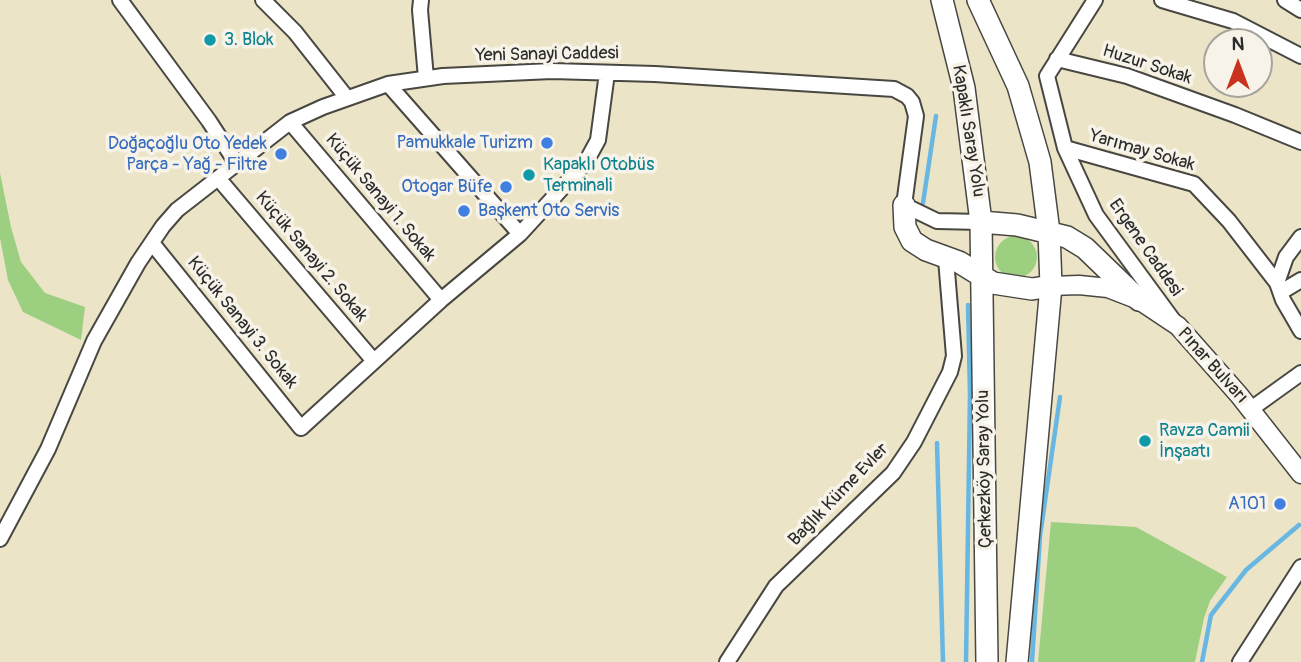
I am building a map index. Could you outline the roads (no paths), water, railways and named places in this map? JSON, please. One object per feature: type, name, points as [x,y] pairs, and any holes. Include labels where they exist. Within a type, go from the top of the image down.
[{"type":"highway","name":"Kapaklı Saray Yolu","points":[[942,0],[964,88],[981,222],[983,275]]},
{"type":"highway","points":[[978,0],[1018,86],[1040,162],[1049,232],[1051,286],[1017,662]]},
{"type":"highway","points":[[904,205],[905,227],[912,240],[946,259],[983,275],[993,283],[1011,288],[1051,286]]},
{"type":"highway","points":[[981,222],[1017,225],[1067,237],[1085,248],[1139,300]]},
{"type":"highway","name":"Çerkezköy Saray Yolu","points":[[983,275],[987,662]]},
{"type":"main road","name":"Pınar Bulvarı","points":[[1051,286],[1108,288],[1139,300],[1178,326],[1251,409],[1301,474]]},
{"type":"street","points":[[120,0],[209,121],[237,164]]},
{"type":"street","points":[[263,0],[295,32],[347,98]]},
{"type":"street","name":"Ergene Caddesi","points":[[1095,0],[1047,76],[1065,148],[1096,215],[1178,326]]},
{"type":"street","points":[[1162,0],[1233,21],[1301,56]]},
{"type":"street","points":[[1285,0],[1301,10]]},
{"type":"street","points":[[416,4],[426,79]]},
{"type":"street","name":"Huzur Sokak","points":[[1058,59],[1127,76],[1301,142]]},
{"type":"street","name":"Yeni Sanayi Caddesi","points":[[0,538],[48,449],[94,341],[138,263],[177,211],[290,121],[347,98],[388,84],[552,71],[894,89],[912,102],[916,116],[904,205]]},
{"type":"street","points":[[373,360],[520,234],[586,162],[598,140],[607,73]]},
{"type":"street","points":[[388,84],[520,234]]},
{"type":"street","name":"Küçük Sanayi 1. Sokak","points":[[290,121],[441,300]]},
{"type":"street","name":"Yarımay Sokak","points":[[1065,148],[1194,184],[1229,221],[1279,287],[1291,318],[1301,331]]},
{"type":"street","name":"Küçük Sanayi 2. Sokak","points":[[219,178],[373,360]]},
{"type":"street","points":[[904,205],[937,221],[981,222]]},
{"type":"street","points":[[1279,287],[1286,257],[1301,237]]},
{"type":"street","name":"Küçük Sanayi 3. Sokak","points":[[152,243],[301,428],[373,360]]},
{"type":"street","name":"Bağlık Küme Evler","points":[[727,662],[776,586],[893,472],[914,442],[950,372],[954,356],[946,259]]},
{"type":"street","points":[[1279,287],[1301,280]]},
{"type":"street","points":[[1251,409],[1301,373]]},
{"type":"street","points":[[1240,662],[1301,568]]},
{"type":"waterway","points":[[923,203],[936,116]]},
{"type":"waterway","points":[[966,662],[970,394],[968,305]]},
{"type":"waterway","points":[[1032,662],[1040,536],[1060,397]]},
{"type":"waterway","points":[[937,443],[943,662]]},
{"type":"waterway","points":[[1202,662],[1211,615],[1246,570],[1299,525]]},
{"type":"place","name":"3. Blok","points":[[210,40]]},
{"type":"place","name":"Pamukkale Turizm","points":[[547,143]]},
{"type":"place","name":"Doğaçoğlu Oto Yedek Parça - Yağ - Filtre","points":[[281,154]]},
{"type":"place","name":"Kapaklı Otobüs Terminali","points":[[529,175]]},
{"type":"place","name":"Otogar Büfe","points":[[506,187]]},
{"type":"place","name":"Başkent Oto Servis","points":[[464,211]]},
{"type":"place","name":"Ravza Camii İnşaatı","points":[[1145,441]]},
{"type":"place","name":"A101","points":[[1280,504]]}]
